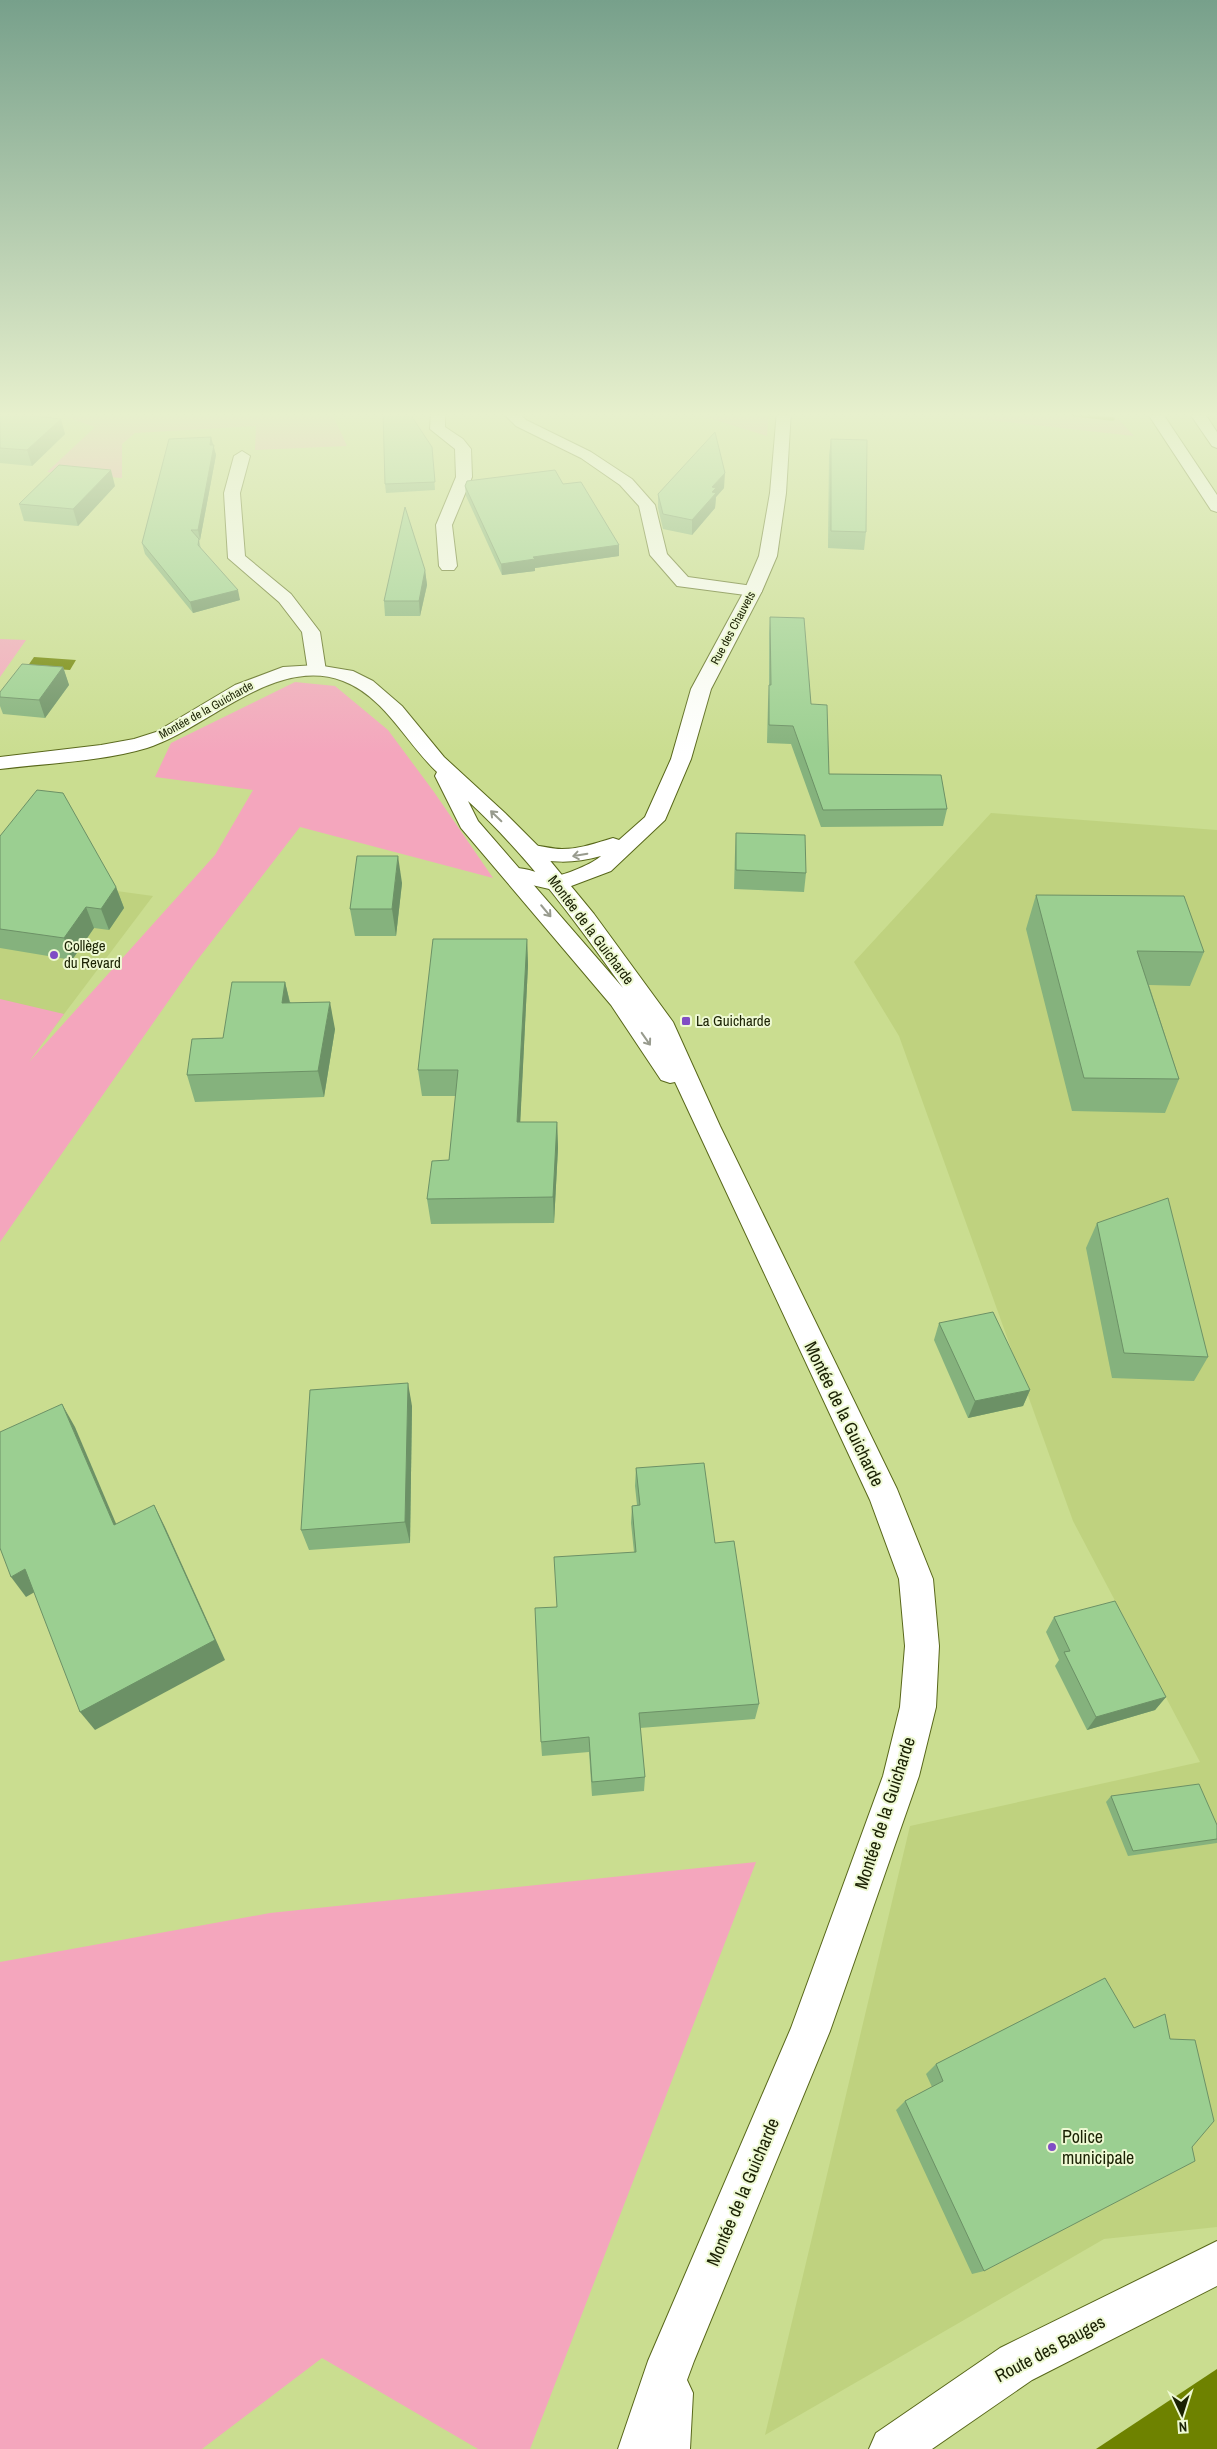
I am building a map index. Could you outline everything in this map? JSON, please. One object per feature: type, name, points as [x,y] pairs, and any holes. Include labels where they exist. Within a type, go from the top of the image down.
[{"type":"main road","points":[[235,525],[237,558],[286,598],[311,632],[317,671]]},
{"type":"main road","points":[[444,525],[448,566]]},
{"type":"main road","points":[[652,525],[659,555],[684,582],[753,591]]},
{"type":"main road","name":"Rue des Chauvets","points":[[558,884],[603,866],[642,833],[654,820],[681,759],[700,689],[753,591],[768,556],[773,525]]},
{"type":"main road","name":"Montée de la Guicharde","points":[[0,763],[100,751],[138,744],[163,736],[242,689],[262,680],[290,672],[317,671],[346,675],[366,685],[394,710],[437,761],[498,817],[530,851],[586,919],[664,1028],[707,1126],[886,1499],[916,1579],[922,1646],[918,1707],[901,1776],[810,2031],[671,2361],[641,2449]]},
{"type":"main road","name":"Montée de la Guicharde","points":[[437,761],[469,823],[619,999],[707,1126]]},
{"type":"main road","points":[[530,851],[555,856],[579,856],[642,833]]},
{"type":"main road","points":[[514,874],[558,884]]},
{"type":"main road","name":"Route des Bauges","points":[[892,2449],[1016,2364],[1217,2263]]},
{"type":"main road","name":"Montée de la Guicharde","points":[[667,2449],[671,2361]]},
{"type":"shaded area","points":[[0,639],[26,640],[0,677]]},
{"type":"shaded area","points":[[34,657],[76,660],[70,670],[27,667]]},
{"type":"shaded area","points":[[295,682],[335,686],[388,730],[434,792],[493,878],[300,827],[195,963],[0,1242],[0,999],[64,1014],[29,1062],[215,855],[253,790],[155,777],[171,743]]},
{"type":"shaded area","points":[[991,813],[1217,830],[1217,2227],[1104,2239],[765,2435],[910,1826],[1200,1762],[1073,1521],[899,1036],[854,962]]},
{"type":"shaded area","name":"Collège du Revard","points":[[0,875],[153,896],[0,1099]]},
{"type":"shaded area","points":[[756,1862],[530,2449],[478,2449],[322,2358],[202,2449],[0,2449],[0,1962],[270,1913]]},
{"type":"shaded area","points":[[1217,2369],[1217,2449],[1096,2449]]},
{"type":"building","points":[[147,525],[199,525],[198,530],[191,530],[199,539],[198,545],[238,590],[190,602],[142,543]]},
{"type":"building","points":[[401,525],[411,525],[425,570],[419,601],[384,601]]},
{"type":"building","points":[[483,525],[607,525],[619,545],[533,557],[535,559],[501,564]]},
{"type":"building","points":[[831,525],[866,525],[866,532],[831,531]]},
{"type":"building","points":[[770,617],[804,618],[811,704],[827,705],[829,774],[941,775],[947,809],[823,810],[793,726],[769,725],[769,685],[771,685]]},
{"type":"building","points":[[22,664],[63,667],[39,700],[0,697],[0,692]]},
{"type":"building","points":[[37,790],[63,793],[116,887],[101,909],[86,907],[64,938],[0,929],[0,836]]},
{"type":"building","points":[[736,833],[805,835],[806,873],[736,870]]},
{"type":"building","points":[[357,856],[398,856],[392,909],[350,909]]},
{"type":"building","points":[[1036,895],[1184,896],[1204,952],[1137,951],[1179,1079],[1084,1078]]},
{"type":"building","points":[[433,939],[527,939],[517,1122],[557,1122],[553,1197],[427,1199],[432,1161],[449,1160],[458,1070],[418,1070]]},
{"type":"building","points":[[232,982],[285,982],[282,1003],[330,1002],[318,1071],[187,1075],[192,1039],[223,1038]]},
{"type":"building","points":[[1168,1198],[1208,1357],[1124,1353],[1097,1223]]},
{"type":"building","points":[[993,1312],[1030,1390],[975,1401],[939,1323]]},
{"type":"building","points":[[408,1383],[405,1522],[301,1530],[310,1390]]},
{"type":"building","points":[[62,1404],[114,1525],[154,1505],[215,1640],[80,1712],[25,1569],[11,1577],[0,1548],[0,1432]]},
{"type":"building","points":[[704,1463],[715,1543],[734,1541],[759,1704],[639,1713],[645,1777],[592,1782],[589,1737],[541,1742],[535,1608],[557,1607],[554,1557],[636,1552],[632,1506],[640,1505],[636,1468]]},
{"type":"building","points":[[1115,1601],[1166,1697],[1096,1717],[1064,1652],[1070,1651],[1054,1617]]},
{"type":"building","points":[[1199,1784],[1217,1825],[1217,1839],[1133,1851],[1111,1796]]},
{"type":"building","name":"Police municipale","points":[[1105,1978],[1134,2028],[1165,2014],[1170,2039],[1195,2040],[1214,2121],[1192,2147],[1195,2161],[984,2271],[905,2101],[943,2081],[936,2064]]},
{"type":"place","name":"Collège du Revard","points":[[54,955]]},
{"type":"place","name":"La Guicharde","points":[[686,1021]]},
{"type":"place","name":"Police municipale","points":[[1052,2147]]}]
